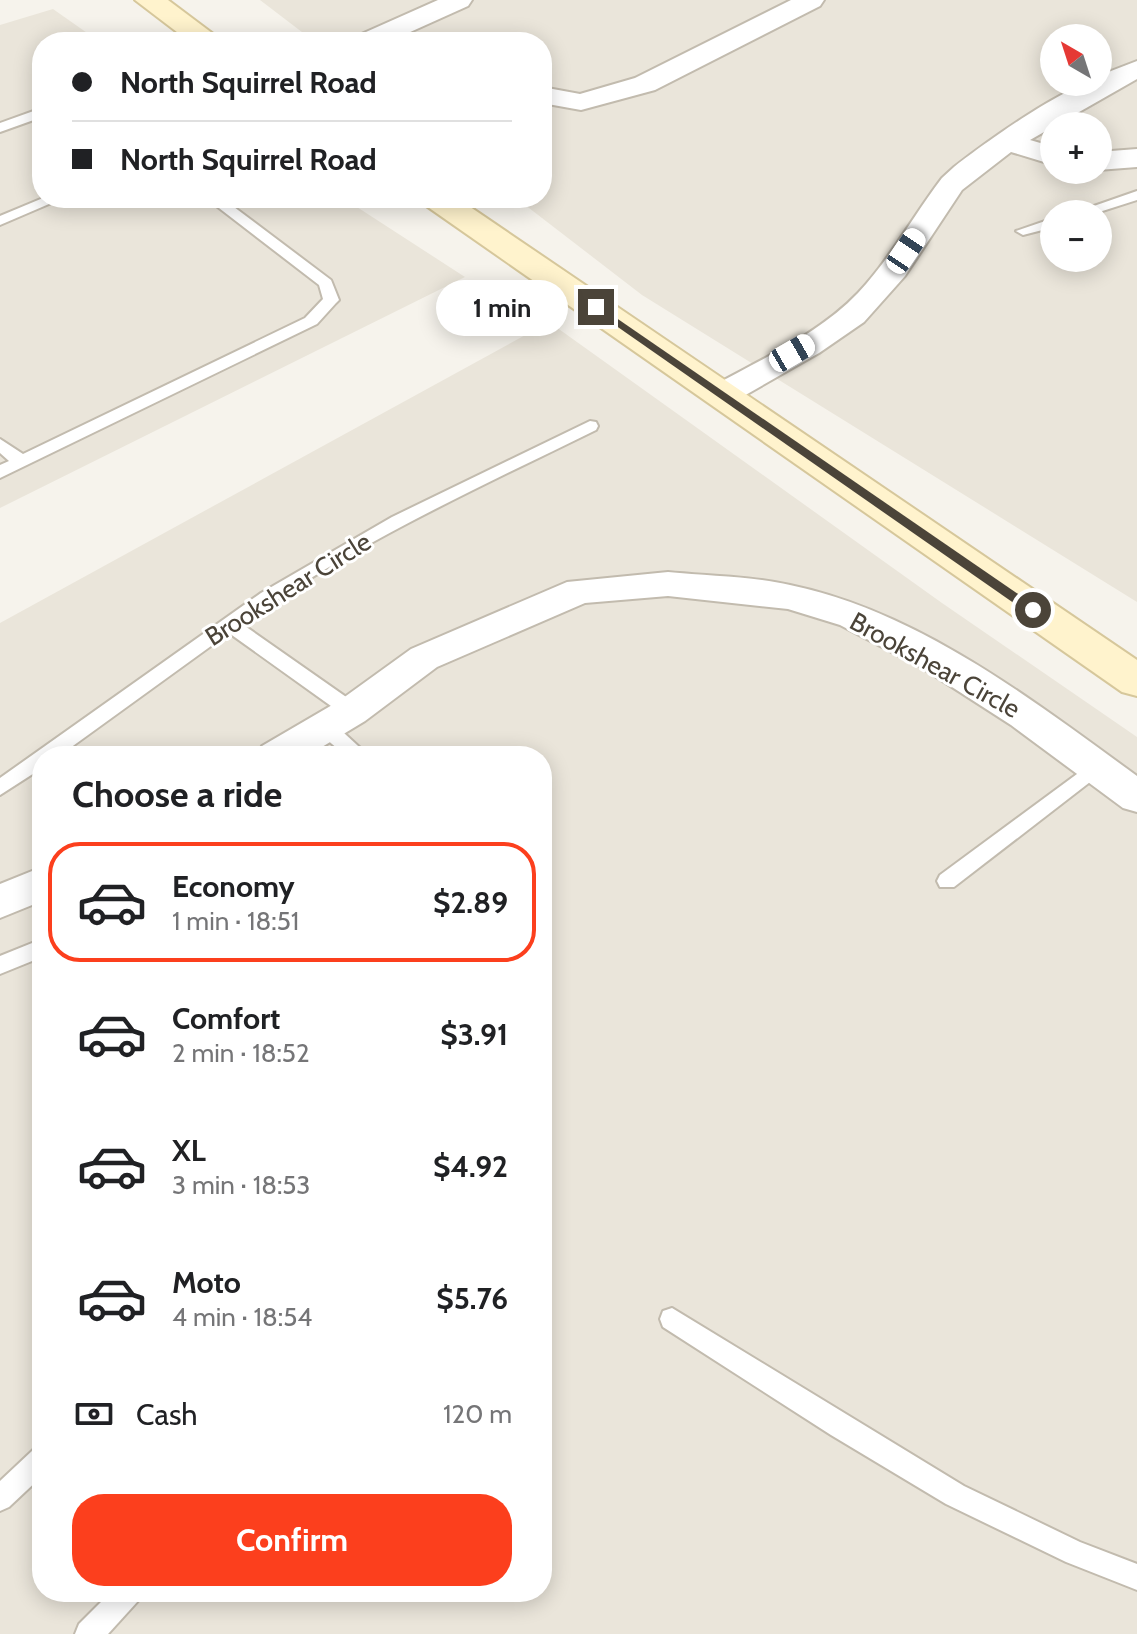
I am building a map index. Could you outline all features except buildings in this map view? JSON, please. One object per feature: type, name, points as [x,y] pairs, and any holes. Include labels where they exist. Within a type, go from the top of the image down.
[{"type":"street","points":[[149,0],[195,32]]},
{"type":"street","points":[[388,32],[459,0]]},
{"type":"street","points":[[552,97],[581,102],[645,84],[811,0]]},
{"type":"street","points":[[405,24],[419,32]]},
{"type":"street","points":[[723,394],[853,316],[890,274],[954,181],[1008,142],[1115,76],[1137,69]]},
{"type":"street","points":[[1008,142],[1040,152]]},
{"type":"street","points":[[1112,160],[1137,158]]},
{"type":"street","points":[[451,208],[1137,681]]},
{"type":"street","name":"Brookshear Circle","points":[[293,746],[338,719],[424,658],[580,591],[668,584],[789,597],[853,616],[937,660],[1025,715],[1137,797]]},
{"type":"street","points":[[0,902],[32,888]]},
{"type":"lane","points":[[0,128],[32,116]]},
{"type":"lane","points":[[1112,203],[1137,195]]},
{"type":"lane","points":[[0,221],[32,208]]},
{"type":"lane","points":[[0,472],[311,321],[331,300],[326,283],[226,208]]},
{"type":"lane","points":[[1023,231],[1040,226]]},
{"type":"lane","name":"Brookshear Circle","points":[[59,746],[267,597],[398,521],[590,426]]},
{"type":"lane","points":[[0,444],[21,462]]},
{"type":"lane","points":[[229,624],[338,719],[353,746]]},
{"type":"lane","name":"Brookshear Circle","points":[[0,788],[32,765]]},
{"type":"lane","points":[[947,881],[1096,767]]},
{"type":"lane","points":[[0,965],[32,952]]},
{"type":"lane","points":[[672,1319],[924,1477],[1081,1558],[1137,1577]]},
{"type":"lane","points":[[0,1498],[32,1468]]},
{"type":"lane","points":[[89,1634],[119,1602]]},
{"type":"shaded area","points":[[260,0],[1137,0],[1137,602],[642,295],[529,208],[552,208],[552,32],[302,32]]},
{"type":"shaded area","points":[[53,9],[86,32],[32,32],[32,208],[358,208],[465,277],[0,508],[0,25]]},
{"type":"shaded area","points":[[549,322],[942,603],[1137,737],[1137,1634],[0,1634],[0,623]]},
{"type":"route","points":[[596,307],[1033,610]]}]
